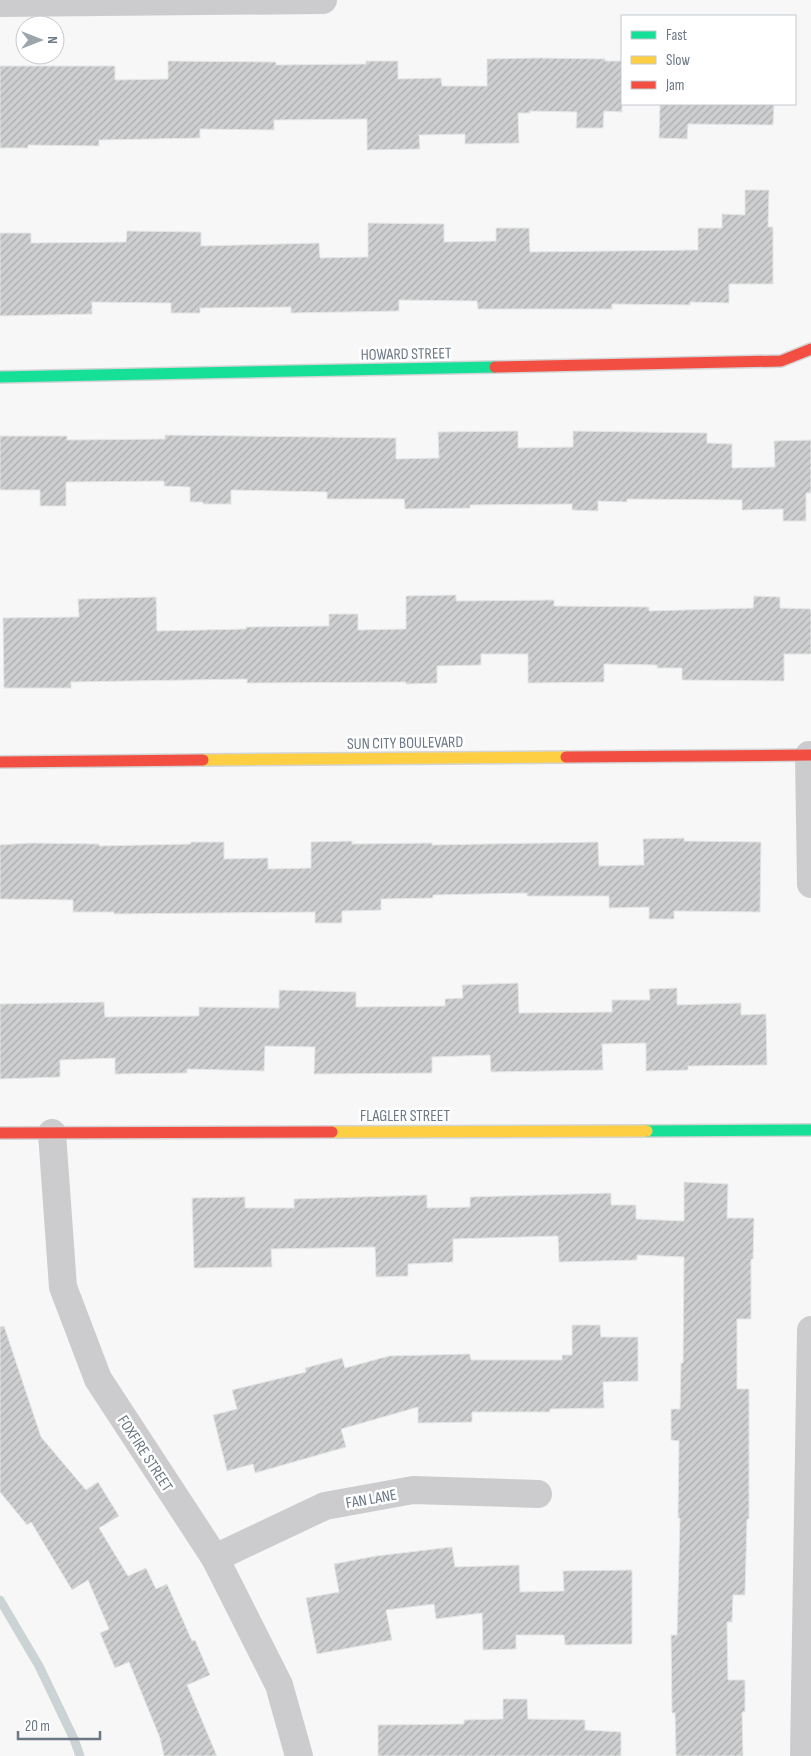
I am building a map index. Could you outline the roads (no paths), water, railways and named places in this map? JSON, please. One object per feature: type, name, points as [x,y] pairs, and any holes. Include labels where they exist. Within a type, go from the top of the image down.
[{"type":"street","points":[[0,3],[323,0]]},
{"type":"street","name":"HOWARD STREET","points":[[0,377],[781,362],[811,349]]},
{"type":"street","points":[[810,755],[811,884]]},
{"type":"street","name":"SUN CITY BOULEVARD","points":[[0,762],[810,755]]},
{"type":"street","name":"FLAGLER STREET","points":[[0,1133],[811,1130]]},
{"type":"street","name":"FOXFIRE STREET","points":[[52,1133],[64,1287],[98,1379],[215,1558],[279,1685],[299,1756]]},
{"type":"street","points":[[804,1756],[811,1330]]},
{"type":"street","name":"FAN LANE","points":[[215,1558],[325,1506],[413,1490],[538,1494]]},
{"type":"waterway","points":[[0,1600],[39,1666],[74,1739],[80,1756]]}]
